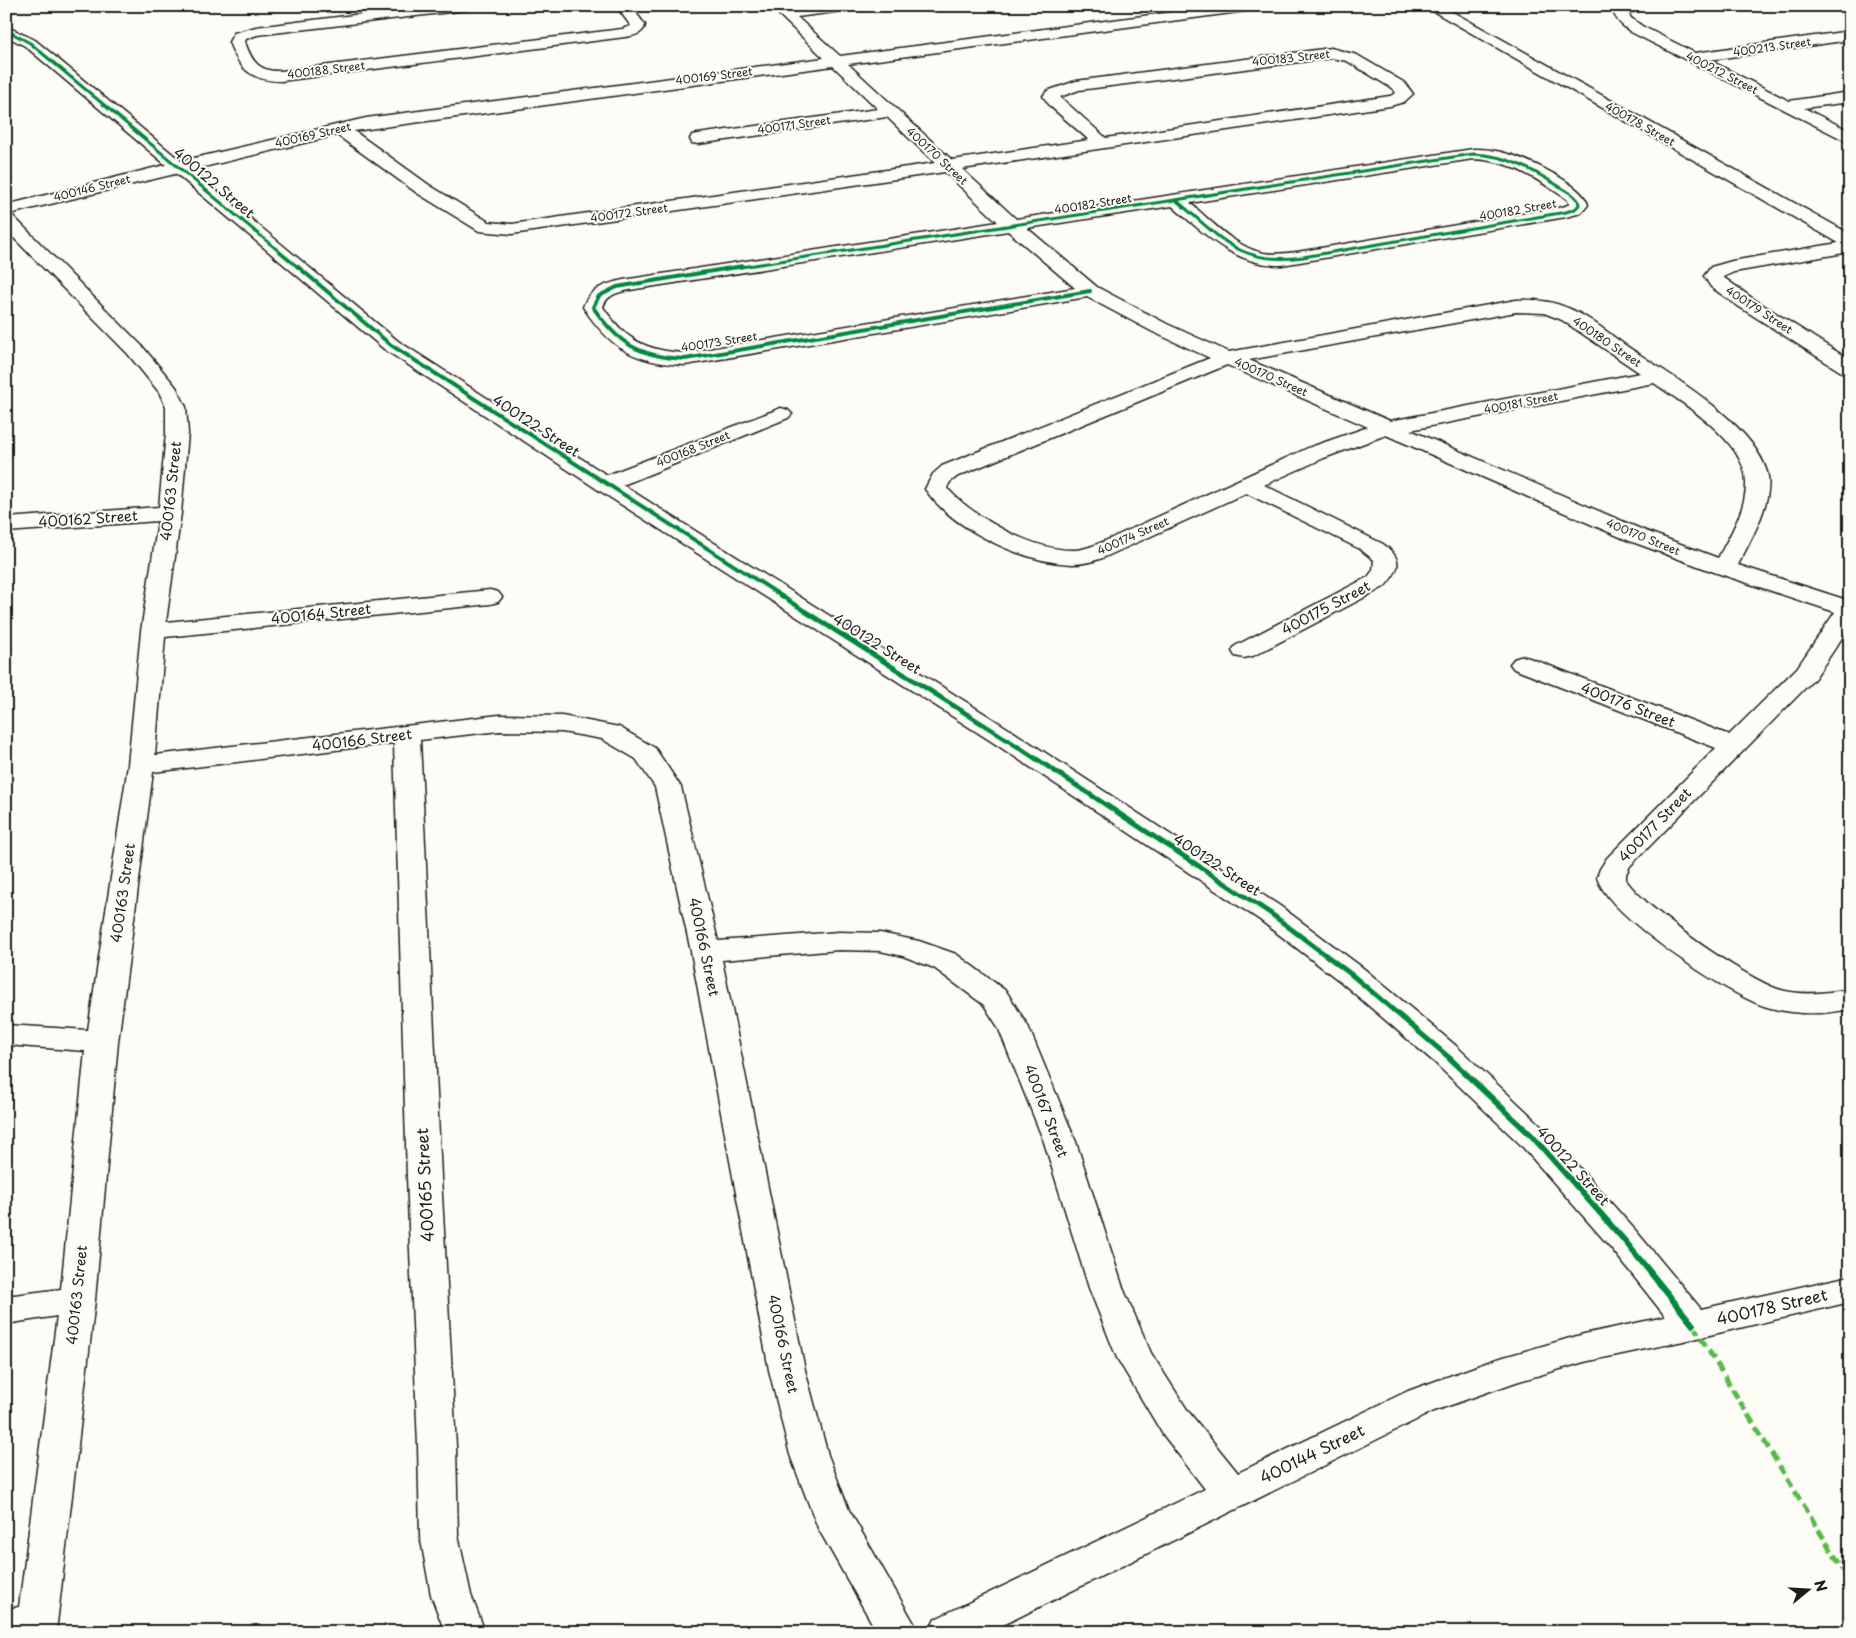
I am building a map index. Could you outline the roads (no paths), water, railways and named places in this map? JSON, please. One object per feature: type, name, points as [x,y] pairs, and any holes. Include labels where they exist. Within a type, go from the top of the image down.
[{"type":"street","name":"400188 Street","points":[[467,6],[256,31],[239,36],[237,42],[240,51],[256,72],[270,76],[280,76],[633,31],[638,28],[638,25],[623,6]]},
{"type":"street","points":[[782,10],[851,6]]},
{"type":"street","name":"400169 Street","points":[[177,167],[338,128],[441,112],[1254,6]]},
{"type":"street","name":"400178 Street","points":[[1431,6],[1850,242]]},
{"type":"street","name":"400212 Street","points":[[1641,6],[1623,9],[1620,12],[1621,17],[1631,25],[1850,138]]},
{"type":"street","name":"400170 Street","points":[[782,10],[1013,226],[1090,291],[1160,328],[1227,358],[1635,535],[1725,568],[1850,609]]},
{"type":"street","name":"400122 Street","points":[[6,30],[30,43],[392,345],[605,484],[1103,803],[1270,913],[1352,976],[1444,1053],[1532,1136],[1624,1240],[1694,1324]]},
{"type":"street","name":"400213 Street","points":[[1694,58],[1850,35]]},
{"type":"street","name":"400183 Street","points":[[948,166],[1390,101],[1398,99],[1405,94],[1399,86],[1352,58],[1331,53],[1076,86],[1051,96],[1056,103],[1102,143]]},
{"type":"street","points":[[1787,106],[1850,97]]},
{"type":"street","name":"400171 Street","points":[[698,139],[891,112]]},
{"type":"street","name":"400172 Street","points":[[338,128],[473,222],[485,227],[498,229],[549,224],[948,166]]},
{"type":"street","name":"400182 Street","points":[[1013,226],[1482,154],[1502,156],[1518,161],[1572,194],[1578,200],[1579,205],[1575,209],[1566,212],[1303,257],[1273,259],[1250,256],[1235,247],[1177,201]]},
{"type":"street","name":"400146 Street","points":[[6,210],[177,167]]},
{"type":"street","name":"400163 Street","points":[[6,219],[135,350],[169,391],[176,407],[177,433],[170,513],[152,631],[141,765],[102,1042],[78,1300],[26,1627]]},
{"type":"street","name":"400173 Street","points":[[1013,226],[627,285],[602,293],[594,300],[593,307],[602,323],[618,340],[636,351],[653,357],[686,359],[1090,291]]},
{"type":"street","name":"400179 Street","points":[[1850,246],[1732,267],[1718,271],[1713,276],[1718,283],[1745,302],[1850,369]]},
{"type":"street","name":"400180 Street","points":[[1227,358],[1507,307],[1533,305],[1548,307],[1572,318],[1657,376],[1728,430],[1749,454],[1757,474],[1755,502],[1725,568]]},
{"type":"street","name":"400174 Street","points":[[1227,358],[950,471],[936,489],[942,498],[958,512],[987,529],[1049,555],[1082,556],[1104,550],[1316,453],[1385,428]]},
{"type":"street","name":"400181 Street","points":[[1385,428],[1657,376]]},
{"type":"street","name":"400168 Street","points":[[605,484],[781,414]]},
{"type":"street","name":"400175 Street","points":[[1244,651],[1376,582],[1386,570],[1387,562],[1385,556],[1368,544],[1246,485]]},
{"type":"street","name":"400162 Street","points":[[6,525],[170,513]]},
{"type":"street","name":"400164 Street","points":[[152,631],[490,597]]},
{"type":"street","name":"400177 Street","points":[[1850,609],[1806,674],[1620,860],[1612,871],[1612,879],[1619,892],[1636,910],[1693,952],[1766,996],[1790,1002],[1813,1004],[1850,999]]},
{"type":"street","name":"400176 Street","points":[[1523,664],[1734,746]]},
{"type":"street","name":"400166 Street","points":[[141,765],[499,723],[562,724],[610,733],[646,754],[668,787],[706,952],[787,1370],[809,1455],[832,1516],[899,1632]]},
{"type":"street","name":"400165 Street","points":[[407,735],[439,1535],[451,1595],[465,1632]]},
{"type":"street","name":"400167 Street","points":[[706,952],[839,941],[880,942],[909,948],[945,961],[995,998],[1013,1026],[1060,1142],[1106,1288],[1134,1358],[1175,1422],[1231,1493]]},
{"type":"street","points":[[6,1035],[102,1042]]},
{"type":"street","name":"400178 Street","points":[[1694,1324],[1850,1289]]},
{"type":"street","points":[[6,1310],[78,1300]]},
{"type":"street","name":"400144 Street","points":[[949,1632],[1421,1401],[1510,1369],[1584,1348],[1694,1324]]}]
